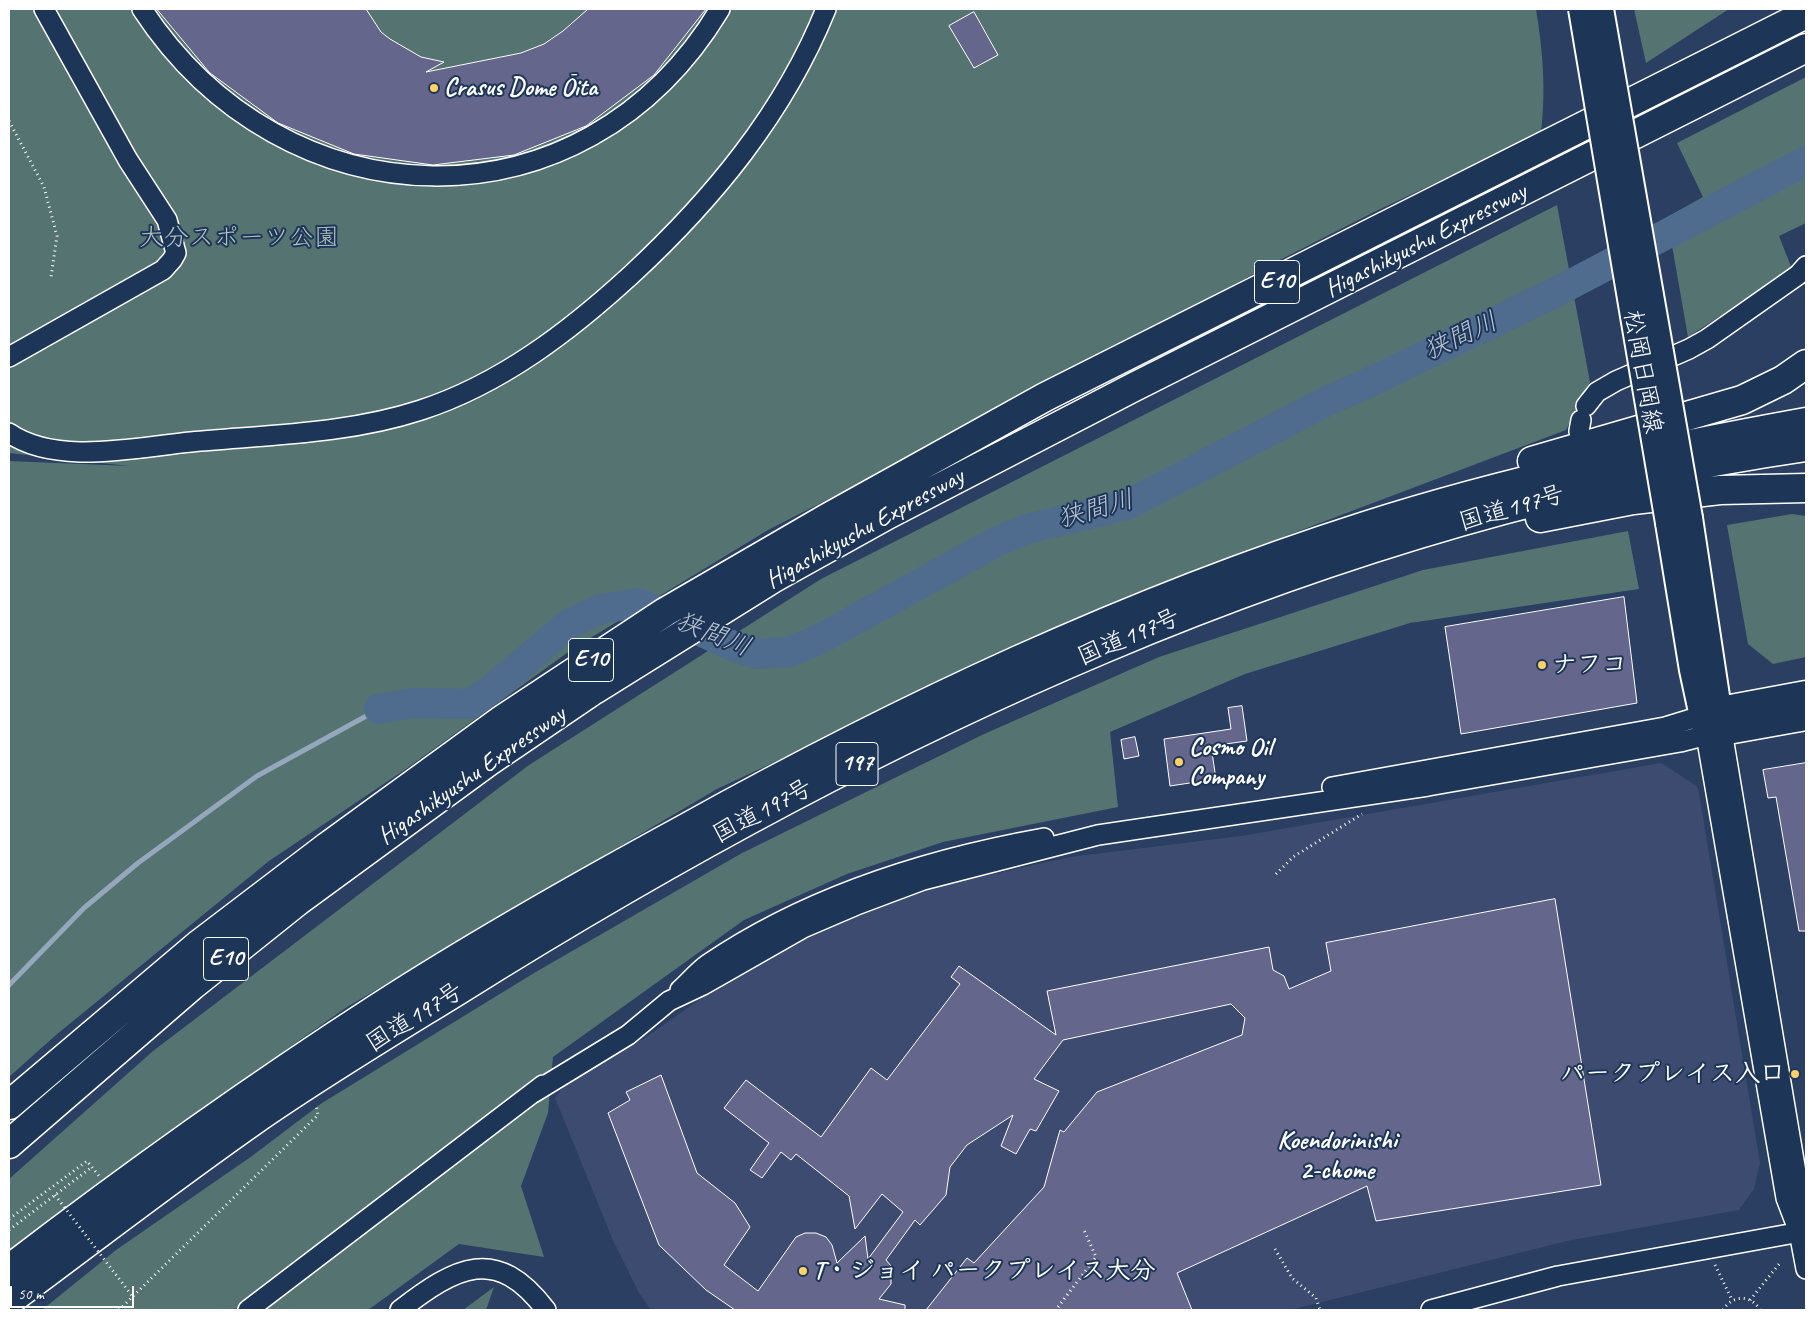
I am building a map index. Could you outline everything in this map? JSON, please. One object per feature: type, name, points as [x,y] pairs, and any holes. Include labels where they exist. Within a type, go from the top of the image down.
[{"type":"highway","points":[[1549,145],[1776,9]]},
{"type":"highway","name":"Higashikyushu Expressway","points":[[9,1144],[90,1072],[298,901],[454,787],[874,491],[1045,398],[1806,14]]},
{"type":"highway","name":"Higashikyushu Expressway","points":[[9,1106],[198,946],[328,846],[500,721],[626,638],[763,570],[890,514],[1132,388],[1806,48]]},
{"type":"highway","points":[[1363,527],[1472,480],[1583,424],[1742,400],[1783,380],[1806,364]]},
{"type":"highway","name":"国道197号","points":[[9,1269],[128,1178],[381,1005],[543,906],[741,797],[862,734],[1014,661],[1154,602],[1363,527],[1574,468],[1806,422]]},
{"type":"highway","name":"国道197号","points":[[9,1302],[257,1118],[552,931],[695,848],[930,728],[1068,663],[1151,628],[1360,553],[1507,510],[1627,480],[1806,447]]},
{"type":"highway","points":[[1151,628],[1234,609],[1401,555],[1536,519],[1633,500],[1672,495],[1720,490],[1806,488]]},
{"type":"highway","points":[[1712,723],[1806,695]]},
{"type":"highway","points":[[1712,723],[1806,716]]},
{"type":"main road","name":"松岡日岡線","points":[[1581,9],[1679,521]]},
{"type":"main road","name":"松岡日岡線","points":[[1601,9],[1679,521],[1712,723]]},
{"type":"street","points":[[9,357],[163,270],[176,253],[167,220],[128,160],[44,9]]},
{"type":"street","points":[[142,9],[170,48],[206,86],[259,125],[300,147],[362,168],[439,176],[470,174],[532,162],[571,147],[644,100],[664,82],[693,48],[720,9]]},
{"type":"street","points":[[9,433],[31,444],[45,448],[90,451],[340,428],[418,411],[476,388],[583,318],[649,258],[705,201],[743,153],[782,98],[826,9]]},
{"type":"street","points":[[1583,424],[1598,392],[1616,381],[1689,349],[1707,339],[1798,275],[1806,266]]},
{"type":"street","points":[[248,1310],[533,1093],[628,1034],[669,1001],[703,986],[803,928],[893,890],[950,873],[1098,835],[1428,786],[1680,742],[1712,723],[1727,770],[1800,1196],[1806,1269]]},
{"type":"street","points":[[1430,1310],[1558,1276],[1802,1232]]},
{"type":"street","points":[[400,1310],[450,1276],[463,1271],[488,1269],[514,1277],[526,1285],[546,1310]]},
{"type":"path","points":[[9,121],[44,186],[57,236],[51,277]]},
{"type":"path","points":[[1276,874],[1293,857],[1364,813]]},
{"type":"path","points":[[120,1310],[318,1115],[315,1101]]},
{"type":"path","points":[[9,1220],[87,1161],[100,1177]]},
{"type":"path","points":[[9,1230],[92,1167]]},
{"type":"path","points":[[55,1195],[132,1297]]},
{"type":"path","points":[[1058,1307],[1096,1257],[1084,1230]]},
{"type":"path","points":[[1275,1249],[1292,1278],[1316,1298],[1320,1310]]},
{"type":"path","points":[[1712,1260],[1732,1300]]},
{"type":"path","points":[[1750,1300],[1780,1263]]},
{"type":"path","points":[[1723,1310],[1732,1300],[1739,1298],[1750,1300],[1760,1310]]},
{"type":"shaded area","points":[[1661,763],[1698,787],[1760,1163],[1754,1189],[1739,1210],[1567,1241],[1290,1310],[651,1310],[639,1293],[612,1238],[555,1098],[573,1074],[645,1038],[713,990],[772,954],[836,922],[922,890],[1070,857],[1241,836]]},
{"type":"green space","name":"大分スポーツ公園","points":[[9,9],[1536,9],[1543,71],[1543,117],[1541,133],[1374,212],[1272,264],[1030,396],[768,530],[574,648],[406,769],[269,861],[56,1035],[9,1077],[9,461],[129,466],[9,453]]},
{"type":"green space","points":[[1634,9],[1729,9],[1646,63]]},
{"type":"green space","points":[[1806,77],[1806,223],[1779,236],[1792,269],[1688,337],[1667,217],[1703,197],[1677,143]]},
{"type":"green space","points":[[1557,205],[1590,382],[1566,430],[1135,593],[717,789],[347,1007],[148,1146],[9,1267],[9,1179],[153,1051],[529,765],[821,579]]},
{"type":"green space","points":[[1792,514],[1806,516],[1806,657],[1773,664],[1748,644],[1727,525]]},
{"type":"green space","points":[[1628,531],[1639,589],[1410,623],[1245,674],[1110,732],[1118,807],[943,842],[847,874],[744,920],[553,1057],[548,1113],[521,1186],[544,1257],[459,1244],[368,1310],[42,1310],[116,1250],[252,1156],[322,1103],[534,973],[742,853],[984,734],[1159,657],[1423,570]]},
{"type":"green space","points":[[494,1287],[486,1310],[463,1310]]},
{"type":"building","name":"Crasus Dome Ōita","points":[[157,9],[366,9],[381,32],[390,39],[421,57],[444,62],[426,72],[521,53],[544,44],[563,31],[588,9],[706,9],[654,75],[586,126],[514,155],[433,165],[354,154],[278,123],[210,73]]},
{"type":"building","points":[[974,12],[998,55],[974,68],[949,26]]},
{"type":"building","name":"ナフコ","points":[[1624,597],[1637,703],[1461,734],[1445,627]]},
{"type":"building","points":[[1242,706],[1247,741],[1211,746],[1216,779],[1170,786],[1164,739],[1231,729],[1228,708]]},
{"type":"building","points":[[1135,737],[1139,756],[1124,759],[1121,740]]},
{"type":"building","points":[[1806,763],[1806,931],[1799,931],[1776,797],[1768,798],[1763,770]]},
{"type":"building","points":[[1555,899],[1601,1185],[1376,1221],[1367,1186],[1177,1273],[1192,1310],[926,1310],[967,1258],[974,1263],[1044,1187],[1060,1130],[1064,1132],[1097,1092],[1242,1035],[1245,1018],[1231,1004],[1063,1040],[1034,1079],[1059,1091],[1036,1131],[1030,1129],[1016,1154],[1001,1146],[1013,1115],[967,1145],[950,1167],[946,1195],[920,1225],[915,1220],[886,1260],[891,1266],[891,1284],[879,1299],[905,1305],[905,1310],[735,1310],[706,1290],[659,1245],[608,1113],[630,1100],[626,1092],[661,1075],[697,1173],[735,1203],[750,1227],[724,1265],[758,1291],[796,1237],[805,1233],[816,1233],[826,1237],[832,1245],[837,1263],[865,1236],[868,1259],[903,1212],[882,1194],[855,1229],[849,1196],[796,1154],[791,1160],[781,1152],[762,1178],[750,1170],[769,1143],[724,1108],[746,1080],[821,1137],[871,1068],[887,1080],[960,984],[951,977],[959,966],[1056,1035],[1047,991],[1269,947],[1273,970],[1284,976],[1289,989],[1331,971],[1326,943]]},
{"type":"waterway","name":"狭間川","points":[[379,709],[412,703],[470,704],[493,688],[569,624],[601,609],[639,603],[733,646],[757,654],[788,652],[818,640],[996,542],[1027,529],[1127,505],[1329,400],[1556,292],[1806,161]]},
{"type":"waterway","points":[[9,985],[84,908],[138,863],[257,776],[379,709]]},
{"type":"place","name":"Crasus Dome Ōita","points":[[434,88]]},
{"type":"place","name":"ナフコ","points":[[1542,665]]},
{"type":"place","name":"Cosmo Oil Company","points":[[1179,762]]},
{"type":"place","name":"パークプレイス入口","points":[[1795,1074]]},
{"type":"place","name":"T・ジョイ パークプレイス大分","points":[[803,1271]]},
{"type":"district","name":"Koendorinishi 2-chome","points":[[1337,1156]]}]
